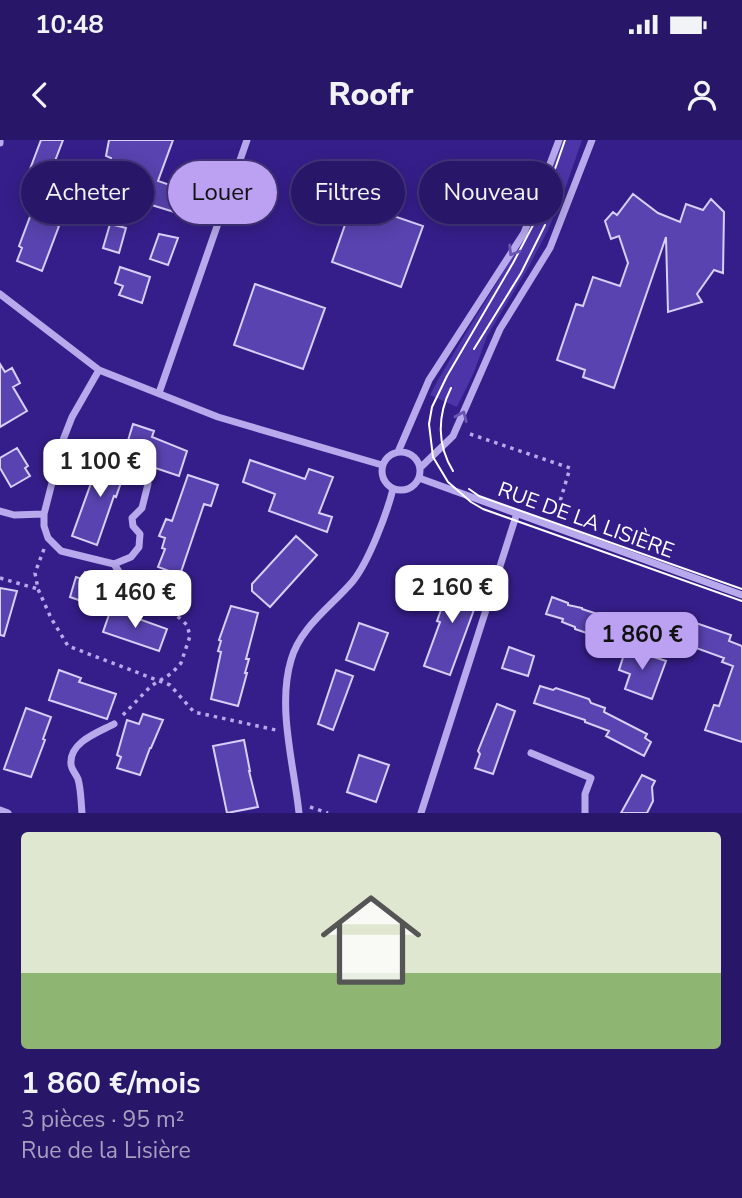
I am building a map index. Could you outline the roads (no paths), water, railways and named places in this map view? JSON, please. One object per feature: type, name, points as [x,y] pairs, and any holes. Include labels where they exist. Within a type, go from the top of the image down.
[{"type":"street","points":[[159,393],[247,140]]},
{"type":"street","points":[[398,452],[429,380],[524,233],[559,140]]},
{"type":"street","points":[[420,468],[453,436],[500,329],[550,248],[592,140]]},
{"type":"street","points":[[0,293],[99,370],[218,417],[382,465]]},
{"type":"street","points":[[99,370],[72,417],[63,440],[44,514],[48,538],[61,551],[114,564],[131,557],[139,547],[140,534],[133,526],[132,518],[142,508],[148,484]]},
{"type":"street","points":[[398,452],[412,455],[420,468],[419,478],[407,489],[393,489],[383,480],[382,465],[391,454],[398,452]]},
{"type":"street","name":"RUE DE LA LISIÈRE","points":[[419,478],[742,595]]},
{"type":"street","points":[[299,813],[284,696],[291,659],[298,642],[359,572],[388,507],[393,489]]},
{"type":"street","points":[[0,511],[14,515],[44,514]]},
{"type":"street","points":[[421,813],[516,513]]},
{"type":"street","points":[[114,564],[132,592],[167,606]]},
{"type":"street","points":[[82,813],[78,781],[71,765],[72,754],[78,745],[114,724]]},
{"type":"street","points":[[531,753],[592,778],[585,794],[585,813]]},
{"type":"street","points":[[0,810],[8,813]]},
{"type":"tram line","points":[[565,140],[540,212],[432,407],[429,424],[433,457],[448,482],[483,509],[742,601]]},
{"type":"tram line","points":[[474,349],[521,273],[545,225]]},
{"type":"tram line","points":[[451,388],[443,409],[441,430],[444,451],[453,471]]},
{"type":"tram line","points":[[469,489],[479,496],[742,589]]}]
